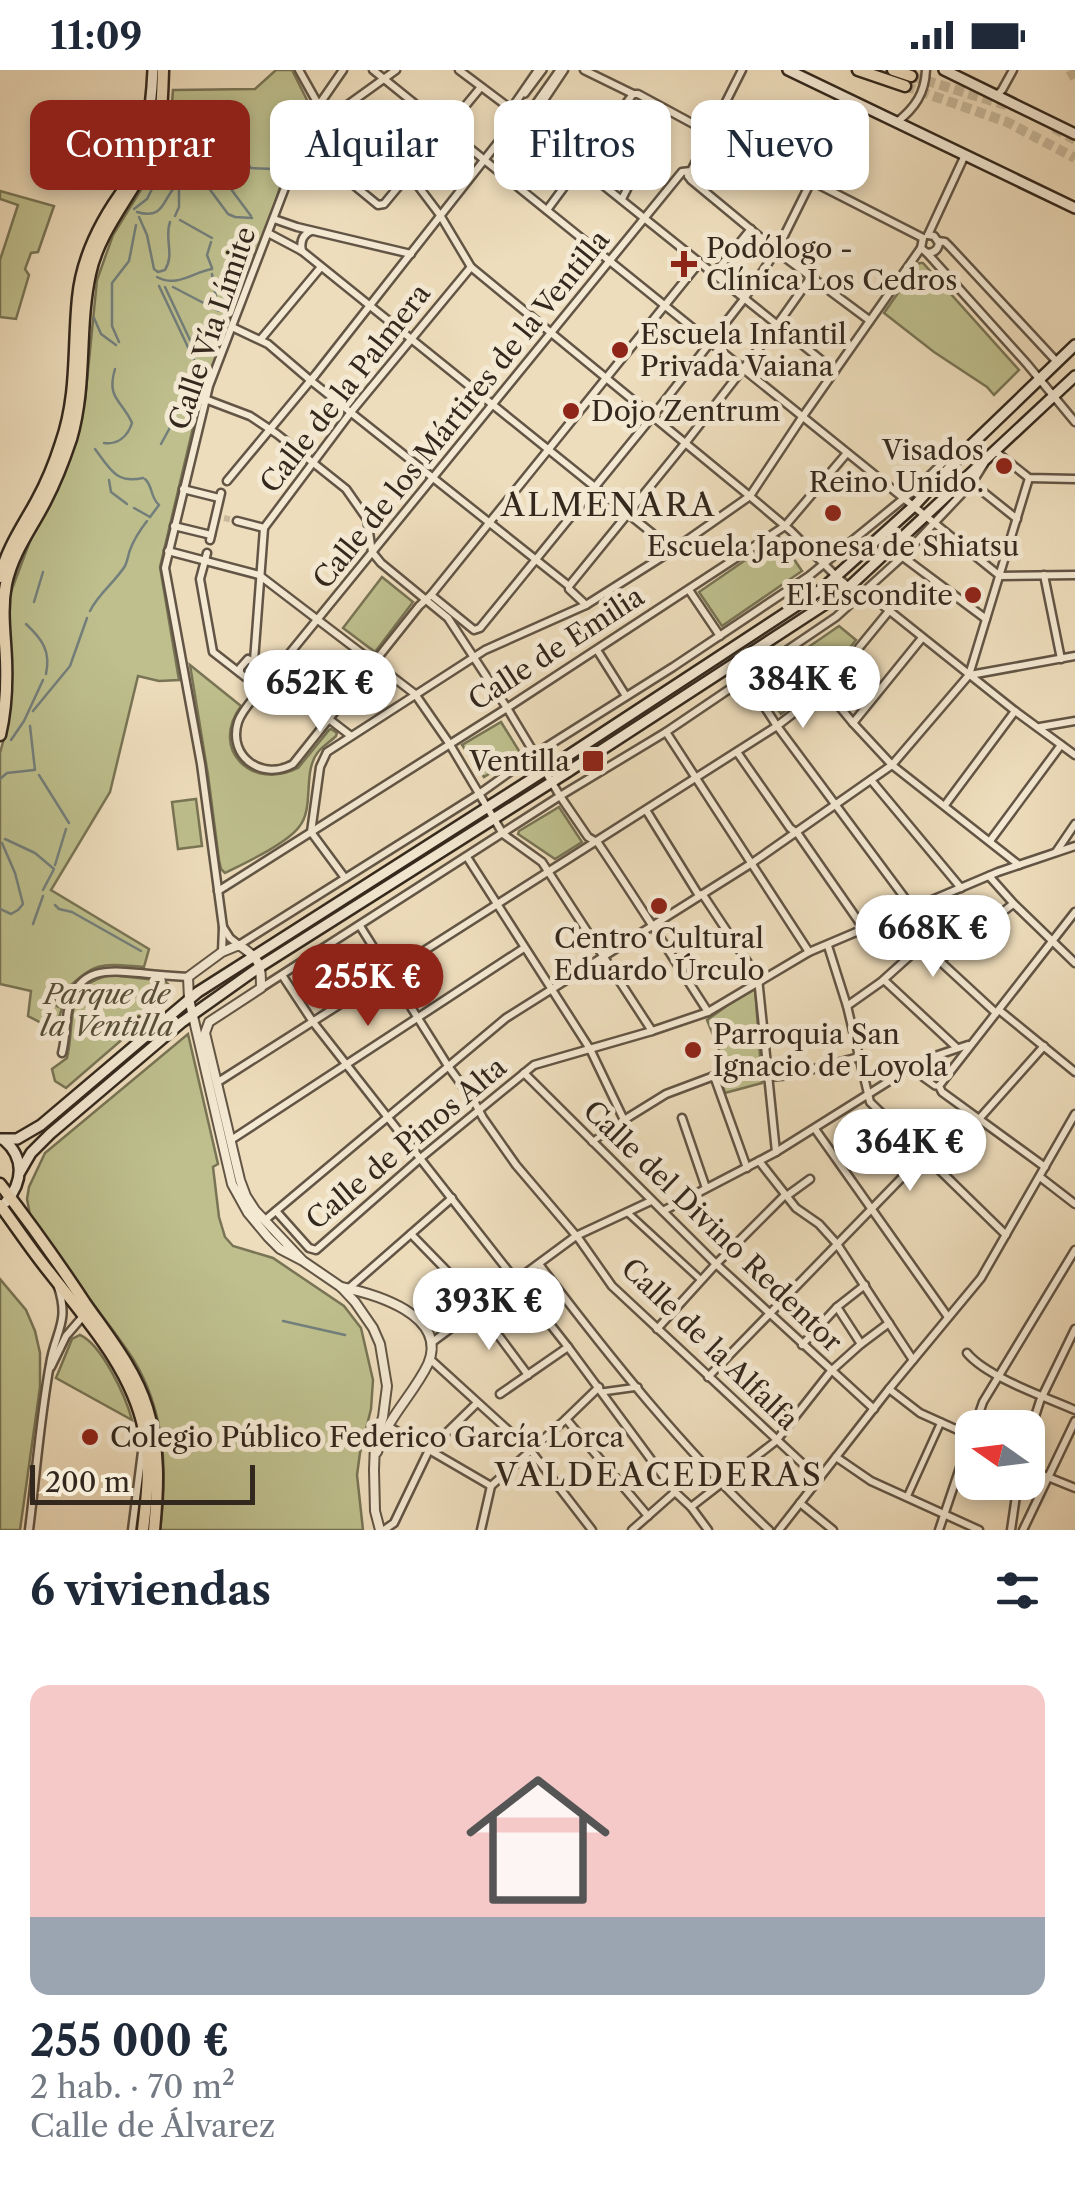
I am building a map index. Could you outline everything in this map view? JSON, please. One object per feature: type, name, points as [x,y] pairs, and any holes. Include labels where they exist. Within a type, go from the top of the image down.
[{"type":"main road","points":[[0,736],[6,701],[2,612],[6,588],[22,539],[44,502],[69,445],[78,414],[90,272],[152,138],[160,70]]},
{"type":"main road","points":[[788,70],[849,100]]},
{"type":"main road","points":[[858,70],[908,81],[892,70]]},
{"type":"main road","points":[[944,70],[1075,134]]},
{"type":"main road","points":[[869,109],[1075,208]]},
{"type":"main road","points":[[0,577],[15,536],[37,500],[62,442],[74,394],[78,295],[83,268],[102,223],[121,199]]},
{"type":"main road","points":[[2,1140],[23,1136],[40,1125],[189,999],[254,955],[837,578],[1075,345]]},
{"type":"main road","points":[[3,1204],[16,1190],[20,1172],[31,1153],[50,1134],[194,1014],[261,966],[823,606],[929,520],[1075,376]]},
{"type":"main road","points":[[2,1140],[14,1148],[20,1172]]},
{"type":"main road","points":[[0,1184],[3,1204],[56,1281],[114,1342],[136,1380],[155,1438],[158,1472],[154,1530]]},
{"type":"main road","points":[[3,1204],[86,1312],[124,1376],[144,1433],[148,1482],[144,1530]]},
{"type":"street","points":[[299,70],[316,100]]},
{"type":"street","name":"Calle Vía Límite","points":[[321,100],[344,70]]},
{"type":"street","points":[[373,70],[410,100]]},
{"type":"street","points":[[354,100],[396,70]]},
{"type":"street","points":[[459,70],[504,100]]},
{"type":"street","points":[[519,100],[540,70]]},
{"type":"street","points":[[539,100],[561,70]]},
{"type":"street","points":[[543,100],[561,70]]},
{"type":"street","points":[[584,70],[647,100]]},
{"type":"street","name":"Calle de los Mártires de la Ventilla","points":[[727,100],[742,70]]},
{"type":"street","points":[[896,122],[918,100],[926,70]]},
{"type":"street","points":[[997,95],[1013,70]]},
{"type":"street","points":[[471,100],[481,87]]},
{"type":"street","points":[[629,100],[633,94]]},
{"type":"street","points":[[226,481],[494,147]]},
{"type":"street","points":[[474,152],[1000,576],[1075,575]]},
{"type":"street","points":[[345,878],[311,832],[321,762],[328,752],[504,640],[586,605],[750,496],[869,320],[924,250],[925,236],[964,156]]},
{"type":"street","points":[[691,171],[691,180]]},
{"type":"street","name":"Calle de los Mártires de la Ventilla","points":[[272,676],[682,172],[691,171]]},
{"type":"street","name":"Calle Vía Límite","points":[[222,952],[223,928],[198,748],[165,568],[205,399],[285,190]]},
{"type":"street","points":[[358,190],[378,205],[384,204],[396,190]]},
{"type":"street","points":[[421,190],[470,267],[786,526],[837,578],[876,600],[1075,755]]},
{"type":"street","points":[[546,210],[561,190]]},
{"type":"street","points":[[609,190],[834,371]]},
{"type":"street","points":[[622,200],[627,190]]},
{"type":"street","points":[[703,190],[869,320]]},
{"type":"street","points":[[205,399],[250,416],[346,488],[367,519],[372,552],[381,564],[474,630],[480,628],[744,299],[777,250],[807,190]]},
{"type":"street","points":[[826,190],[945,242],[1057,362]]},
{"type":"street","points":[[274,219],[411,254]]},
{"type":"street","points":[[713,275],[751,229]]},
{"type":"street","points":[[302,251],[302,239],[312,230]]},
{"type":"street","points":[[268,234],[302,251],[673,550]]},
{"type":"street","points":[[924,250],[937,249],[938,241]]},
{"type":"street","points":[[924,250],[1075,422]]},
{"type":"street","points":[[272,676],[242,714],[236,728],[243,757],[269,771],[294,764],[699,263]]},
{"type":"street","points":[[262,339],[321,266]]},
{"type":"street","name":"Calle de la Palmera","points":[[254,661],[264,528],[351,412],[470,267]]},
{"type":"street","points":[[569,586],[686,442],[811,277]]},
{"type":"street","points":[[232,327],[262,339],[569,586],[586,605]]},
{"type":"street","points":[[62,1054],[72,997],[82,982],[110,971],[188,977],[720,636],[825,564],[954,452],[967,449]]},
{"type":"street","points":[[996,451],[1029,478],[1075,479]]},
{"type":"street","name":"Calle de Emilia","points":[[218,891],[786,526],[848,453]]},
{"type":"street","points":[[304,1261],[246,1196],[205,1032],[209,1022],[747,680],[834,619],[902,557],[929,520],[972,483],[986,460]]},
{"type":"street","points":[[265,1220],[506,1018],[752,863],[892,765],[969,675],[1029,478]]},
{"type":"street","points":[[972,483],[1017,519]]},
{"type":"street","points":[[174,526],[210,537],[220,517],[220,496],[184,490]]},
{"type":"street","points":[[237,521],[264,528]]},
{"type":"street","points":[[168,551],[206,556],[260,576],[415,694],[492,818],[504,834],[536,858],[547,872],[652,1031]]},
{"type":"street","points":[[206,556],[200,579],[213,652],[262,688]]},
{"type":"street","points":[[902,557],[986,618]]},
{"type":"street","points":[[1044,575],[1060,659]]},
{"type":"street","points":[[689,590],[720,636]]},
{"type":"street","points":[[428,598],[448,618],[560,796],[635,897],[708,1012]]},
{"type":"street","points":[[218,1082],[777,726],[826,689],[889,611]]},
{"type":"street","points":[[853,724],[922,638]]},
{"type":"street","points":[[597,650],[626,696]]},
{"type":"street","points":[[969,675],[1075,656]]},
{"type":"street","points":[[240,673],[244,662],[254,661],[351,736]]},
{"type":"street","points":[[747,680],[913,909]]},
{"type":"street","points":[[826,689],[892,765],[1019,865]]},
{"type":"street","points":[[944,805],[1015,711]]},
{"type":"street","points":[[1039,728],[1075,721]]},
{"type":"street","points":[[666,732],[809,952]]},
{"type":"street","points":[[990,841],[1061,745]]},
{"type":"street","points":[[737,752],[864,929]]},
{"type":"street","points":[[871,780],[961,888]]},
{"type":"street","points":[[646,810],[698,894],[703,895],[758,978],[776,1152]]},
{"type":"street","points":[[1055,853],[1075,824]]},
{"type":"street","name":"Calle de Pinos Alta","points":[[276,1211],[309,1248],[316,1250],[534,1065],[708,1012],[809,952],[989,876],[1075,846]]},
{"type":"street","points":[[467,857],[590,1049],[624,1120],[666,1094],[710,1075],[716,1079],[747,1168]]},
{"type":"street","points":[[989,876],[1075,963]]},
{"type":"street","points":[[939,961],[1014,904]]},
{"type":"street","points":[[940,1086],[1075,912]]},
{"type":"street","points":[[892,918],[998,1012],[1075,1072]]},
{"type":"street","name":"Calle de la Alfalfa","points":[[360,926],[516,1165],[612,1286],[819,1480]]},
{"type":"street","points":[[223,928],[261,966],[261,988]]},
{"type":"street","points":[[847,1006],[884,980],[922,945]]},
{"type":"street","points":[[828,946],[870,1102],[1006,1236]]},
{"type":"street","points":[[231,1140],[524,948]]},
{"type":"street","points":[[282,975],[313,1022],[568,1347],[674,1492],[708,1530]]},
{"type":"street","points":[[188,977],[189,999],[232,1184],[248,1213],[280,1249],[344,1288],[411,1312],[431,1343],[430,1360],[388,1426],[375,1456]]},
{"type":"street","points":[[884,980],[957,1048]]},
{"type":"street","points":[[194,1014],[217,1016]]},
{"type":"street","points":[[663,1212],[776,1152],[910,1068],[972,1044]]},
{"type":"street","points":[[978,1119],[1044,1046]]},
{"type":"street","points":[[768,1077],[860,1057]]},
{"type":"street","points":[[914,1070],[940,1086]]},
{"type":"street","name":"Calle del Divino Redentor","points":[[524,1073],[716,1264],[874,1409]]},
{"type":"street","points":[[940,1086],[942,1092],[1045,1168]]},
{"type":"street","points":[[779,1530],[981,1278],[1075,1114]]},
{"type":"street","points":[[682,1118],[706,1188]]},
{"type":"street","points":[[592,1142],[612,1128]]},
{"type":"street","points":[[815,1129],[948,1318]]},
{"type":"street","points":[[708,1377],[923,1156]]},
{"type":"street","points":[[759,1161],[784,1195],[800,1212],[820,1224],[837,1244],[913,1360]]},
{"type":"street","points":[[1040,1177],[1075,1204]]},
{"type":"street","points":[[657,1329],[784,1195],[810,1179]]},
{"type":"street","points":[[344,1288],[452,1198]]},
{"type":"street","points":[[431,1343],[576,1236],[652,1201]]},
{"type":"street","points":[[627,1212],[701,1280]]},
{"type":"street","points":[[412,1234],[480,1307],[528,1375]]},
{"type":"street","points":[[980,1410],[1075,1250]]},
{"type":"street","points":[[539,1264],[592,1334],[720,1484],[769,1530]]},
{"type":"street","points":[[29,1530],[48,1372],[63,1322],[56,1281]]},
{"type":"street","points":[[802,1345],[864,1285]]},
{"type":"street","points":[[344,1288],[380,1344],[385,1366],[386,1392],[375,1443],[375,1511],[382,1530],[394,1523],[429,1450],[476,1404]]},
{"type":"street","points":[[364,1314],[368,1304],[378,1298]]},
{"type":"street","points":[[837,1307],[861,1344]]},
{"type":"street","points":[[48,1372],[66,1336],[86,1312]]},
{"type":"street","points":[[691,1507],[776,1440],[831,1371],[889,1323]]},
{"type":"street","points":[[1038,1410],[1075,1329]]},
{"type":"street","points":[[500,1394],[568,1347]]},
{"type":"street","points":[[967,1353],[999,1376],[1075,1410]]},
{"type":"street","points":[[430,1360],[531,1451],[592,1530]]},
{"type":"street","points":[[481,1530],[490,1486],[601,1390],[638,1388]]},
{"type":"street","points":[[889,1389],[920,1413],[955,1426]]},
{"type":"street","points":[[386,1392],[395,1401],[406,1398]]},
{"type":"street","points":[[566,1419],[648,1516]]},
{"type":"street","points":[[1023,1530],[1075,1421]]},
{"type":"street","points":[[907,1498],[941,1422]]},
{"type":"street","points":[[388,1426],[490,1486]]},
{"type":"street","points":[[132,1530],[144,1433]]},
{"type":"street","points":[[836,1457],[871,1481],[978,1530]]},
{"type":"street","points":[[1045,1475],[1075,1488]]},
{"type":"street","points":[[939,1530],[955,1484]]},
{"type":"street","points":[[637,1528],[674,1492]]},
{"type":"street","points":[[1011,1530],[1015,1500]]},
{"type":"street","points":[[800,1504],[833,1530]]},
{"type":"green space","name":"Parque de la Ventilla","points":[[276,70],[292,70],[307,100],[270,100],[270,190],[279,190],[201,394],[160,567],[179,680],[138,676],[110,792],[51,890],[149,949],[144,967],[101,966],[67,989],[59,988],[54,1005],[62,1008],[60,1038],[28,1016],[31,991],[0,984],[0,753],[10,704],[9,597],[74,445],[85,401],[97,280],[113,235],[141,190],[250,190],[250,100],[172,100],[173,90],[255,89]]},
{"type":"green space","points":[[0,191],[54,206],[38,252],[31,253],[25,269],[29,275],[16,319],[0,317],[0,260],[18,205],[0,199]]},
{"type":"green space","points":[[919,263],[1019,370],[994,395],[884,313]]},
{"type":"green space","points":[[779,537],[802,571],[722,626],[699,592]]},
{"type":"green space","points":[[382,577],[413,602],[375,652],[343,628]]},
{"type":"green space","points":[[839,626],[856,640],[823,681],[781,714],[759,681]]},
{"type":"green space","points":[[190,665],[241,706],[232,722],[230,737],[240,762],[251,770],[281,774],[298,768],[329,730],[337,733],[313,760],[306,810],[299,827],[275,846],[225,873],[219,860]]},
{"type":"green space","points":[[501,722],[521,754],[484,777],[462,745]]},
{"type":"green space","points":[[196,799],[202,846],[178,849],[172,802]]},
{"type":"green space","points":[[559,807],[582,842],[555,859],[518,834]]},
{"type":"green space","name":"Parque de la Ventilla","points":[[111,975],[165,981],[173,989],[169,999],[66,1088],[55,1081],[52,1069],[67,1058],[74,1006],[85,987]]},
{"type":"green space","points":[[753,987],[762,1083],[725,1093],[718,1072],[724,1062],[707,1020]]},
{"type":"green space","points":[[188,1034],[218,1164],[213,1167],[225,1237],[233,1246],[273,1258],[344,1306],[361,1328],[373,1380],[357,1475],[363,1530],[160,1530],[162,1442],[144,1379],[30,1215],[29,1187],[45,1153]]},
{"type":"green space","points":[[0,1279],[26,1310],[40,1353],[40,1387],[20,1530],[0,1530]]},
{"type":"green space","points":[[80,1335],[104,1359],[132,1420],[56,1378],[72,1339]]},
{"type":"waterway","points":[[250,167],[270,169]]},
{"type":"waterway","points":[[134,209],[152,190]]},
{"type":"waterway","points":[[137,212],[159,210],[172,190]]},
{"type":"waterway","points":[[175,216],[179,190]]},
{"type":"waterway","points":[[210,190],[228,214],[252,218]]},
{"type":"waterway","points":[[232,190],[251,216]]},
{"type":"waterway","points":[[139,217],[158,272],[168,264],[170,222]]},
{"type":"waterway","points":[[180,220],[212,238]]},
{"type":"waterway","points":[[119,342],[112,326],[112,283],[129,261],[136,225]]},
{"type":"waterway","points":[[211,242],[207,255],[212,268]]},
{"type":"waterway","points":[[157,277],[178,280],[212,269]]},
{"type":"waterway","points":[[212,274],[218,309]]},
{"type":"waterway","points":[[159,286],[195,362]]},
{"type":"waterway","points":[[165,287],[190,340]]},
{"type":"waterway","points":[[173,287],[219,311]]},
{"type":"waterway","points":[[94,318],[101,334],[116,345]]},
{"type":"waterway","points":[[104,443],[122,439],[132,423],[112,387],[115,369]]},
{"type":"waterway","points":[[161,444],[173,422],[174,410]]},
{"type":"waterway","points":[[95,449],[120,477],[143,478]]},
{"type":"waterway","points":[[145,479],[159,505],[150,517]]},
{"type":"waterway","points":[[109,480],[111,492],[127,504]]},
{"type":"waterway","points":[[134,508],[150,517]]},
{"type":"waterway","points":[[90,611],[125,566],[133,542],[147,521]]},
{"type":"waterway","points":[[34,602],[43,572]]},
{"type":"waterway","points":[[33,711],[70,666],[87,618]]},
{"type":"waterway","points":[[26,624],[44,646],[46,674]]},
{"type":"waterway","points":[[11,740],[43,680]]},
{"type":"waterway","points":[[30,726],[35,770]]},
{"type":"waterway","points":[[0,779],[7,773],[34,770]]},
{"type":"waterway","points":[[39,775],[69,823]]},
{"type":"waterway","points":[[55,865],[66,829]]},
{"type":"waterway","points":[[5,839],[35,853],[54,869],[43,890]]},
{"type":"waterway","points":[[0,909],[11,914],[23,904],[2,843]]},
{"type":"waterway","points":[[33,924],[43,896]]},
{"type":"waterway","points":[[55,905],[141,951]]},
{"type":"waterway","points":[[283,1321],[345,1335]]},
{"type":"tunnel","points":[[1070,70],[1075,78]]},
{"type":"tunnel","points":[[911,76],[1012,107]]},
{"type":"tunnel","points":[[905,86],[1007,122],[1075,158]]},
{"type":"tunnel","points":[[1054,128],[1075,140]]},
{"type":"tunnel","points":[[224,518],[237,521]]},
{"type":"place","name":"Podólogo - Clínica Los Cedros","points":[[684,264]]},
{"type":"place","name":"Escuela Infantil Privada Vaiana","points":[[620,350]]},
{"type":"place","name":"Dojo Zentrum","points":[[571,411]]},
{"type":"place","name":"Visados Reino Unido.","points":[[1004,466]]},
{"type":"place","name":"Escuela Japonesa de Shiatsu","points":[[833,513]]},
{"type":"place","name":"El Escondite","points":[[973,595]]},
{"type":"place","name":"Ventilla","points":[[593,761]]},
{"type":"place","name":"Centro Cultural Eduardo Úrculo","points":[[659,906]]},
{"type":"place","name":"Parroquia San Ignacio de Loyola","points":[[693,1050]]},
{"type":"place","name":"Colegio Público Federico García Lorca","points":[[90,1437]]},
{"type":"district","name":"ALMENARA","points":[[609,505]]},
{"type":"district","name":"VALDEACEDERAS","points":[[659,1475]]}]
